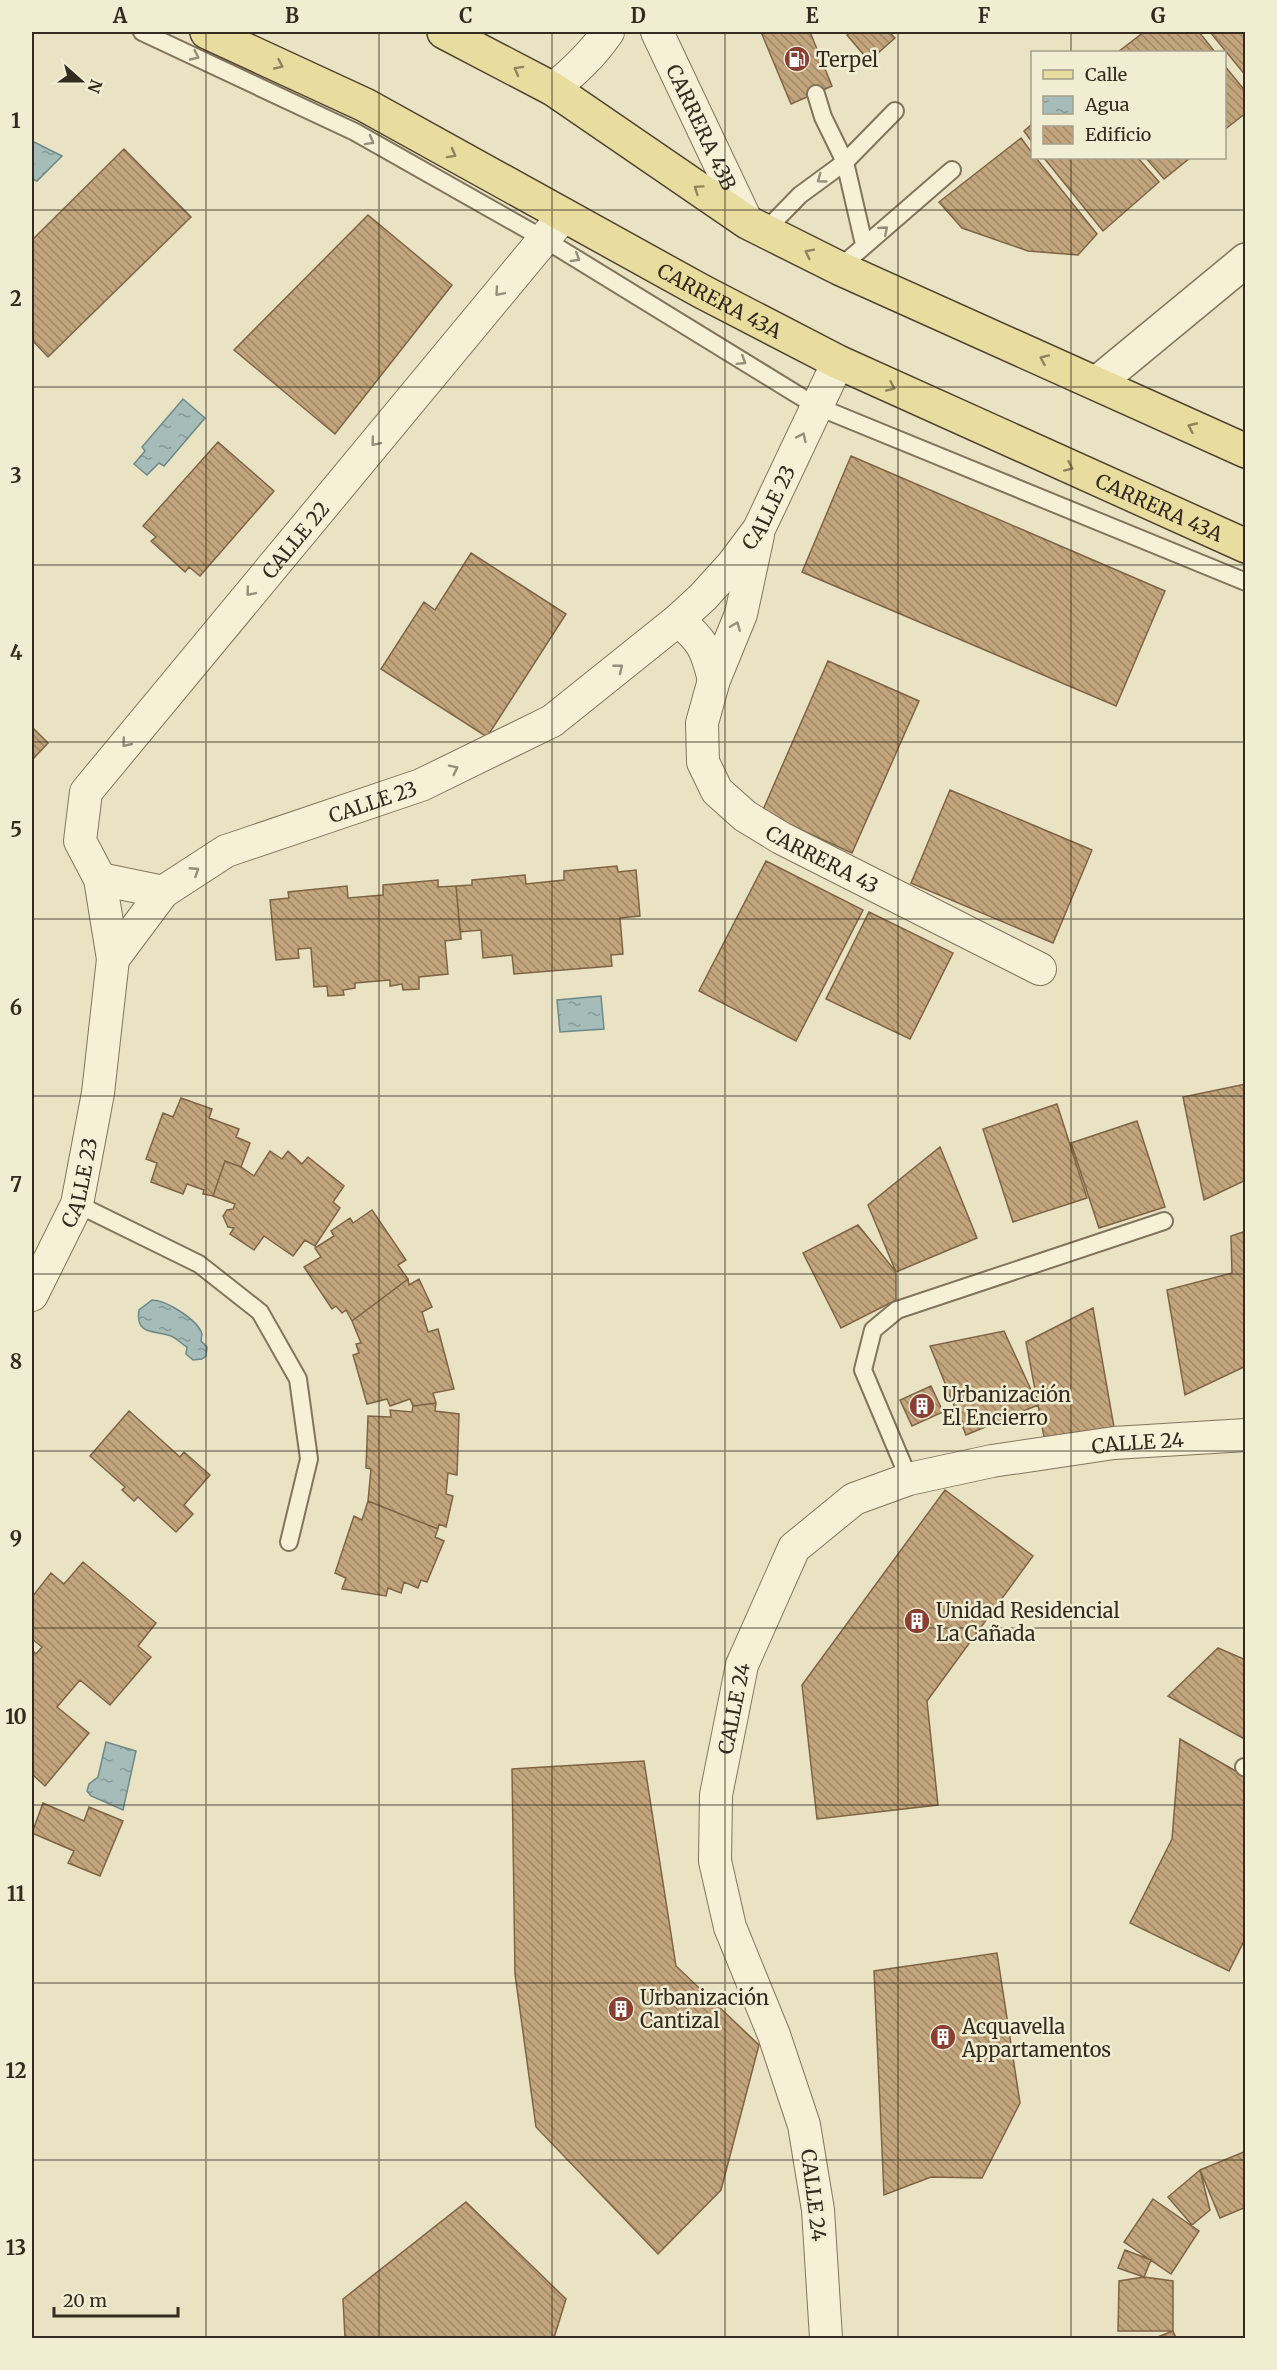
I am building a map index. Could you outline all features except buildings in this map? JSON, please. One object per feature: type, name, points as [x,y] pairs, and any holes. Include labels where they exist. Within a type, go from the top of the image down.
[{"type":"main road","name":"CARRERA 43A","points":[[207,32],[364,105],[554,227],[701,291],[838,362],[1245,546]]},
{"type":"main road","points":[[458,35],[553,89],[756,226],[839,268],[1245,451]]},
{"type":"street","points":[[553,89],[593,54],[608,32]]},
{"type":"street","name":"CARRERA 43B","points":[[657,32],[756,226]]},
{"type":"street","name":"CALLE 22","points":[[113,959],[100,879],[80,841],[86,792],[554,227]]},
{"type":"street","points":[[1097,383],[1245,260]]},
{"type":"street","name":"CALLE 23","points":[[32,1295],[77,1204],[98,1093],[113,959],[163,892],[226,851],[421,785],[552,721],[678,620],[732,565],[759,529],[838,362]]},
{"type":"street","name":"CARRERA 43","points":[[759,529],[751,577],[741,614],[714,680],[702,723],[703,762],[717,791],[745,816],[781,838],[1040,969]]},
{"type":"street","points":[[678,620],[698,636],[707,653],[714,680]]},
{"type":"street","points":[[100,879],[163,892]]},
{"type":"street","name":"CALLE 24","points":[[826,2338],[818,2210],[804,2125],[774,2036],[730,1927],[715,1861],[716,1795],[742,1665],[794,1548],[854,1499],[909,1479],[992,1461],[1114,1443],[1245,1434]]},
{"type":"lane","points":[[142,32],[554,227],[816,406],[1245,582]]},
{"type":"lane","points":[[816,94],[845,162],[863,240]]},
{"type":"lane","points":[[756,226],[845,162],[895,111]]},
{"type":"lane","points":[[839,268],[952,170]]},
{"type":"lane","points":[[77,1204],[198,1264],[260,1312],[298,1379],[309,1459],[289,1542]]},
{"type":"lane","points":[[909,1479],[863,1370],[873,1330],[897,1310],[1164,1221]]},
{"type":"water","points":[[32,141],[62,156],[37,181],[32,179]]},
{"type":"water","points":[[183,399],[205,418],[164,466],[159,463],[147,475],[134,464],[145,451],[142,447]]},
{"type":"water","points":[[601,996],[604,1029],[560,1032],[557,1000]]},
{"type":"water","points":[[152,1300],[173,1307],[194,1323],[202,1334],[201,1341],[207,1347],[206,1356],[193,1360],[186,1354],[187,1347],[176,1339],[143,1328],[140,1324],[139,1310]]},
{"type":"water","points":[[106,1742],[136,1751],[123,1810],[91,1796],[87,1791],[89,1784],[98,1777]]},
{"type":"place","name":"Terpel","points":[[797,59]]},
{"type":"place","name":"Urbanización El Encierro","points":[[922,1406]]},
{"type":"place","name":"Unidad Residencial La Cañada","points":[[917,1621]]},
{"type":"place","name":"Urbanización Cantizal","points":[[621,2009]]},
{"type":"place","name":"Acquavella Appartamentos","points":[[943,2037]]}]
